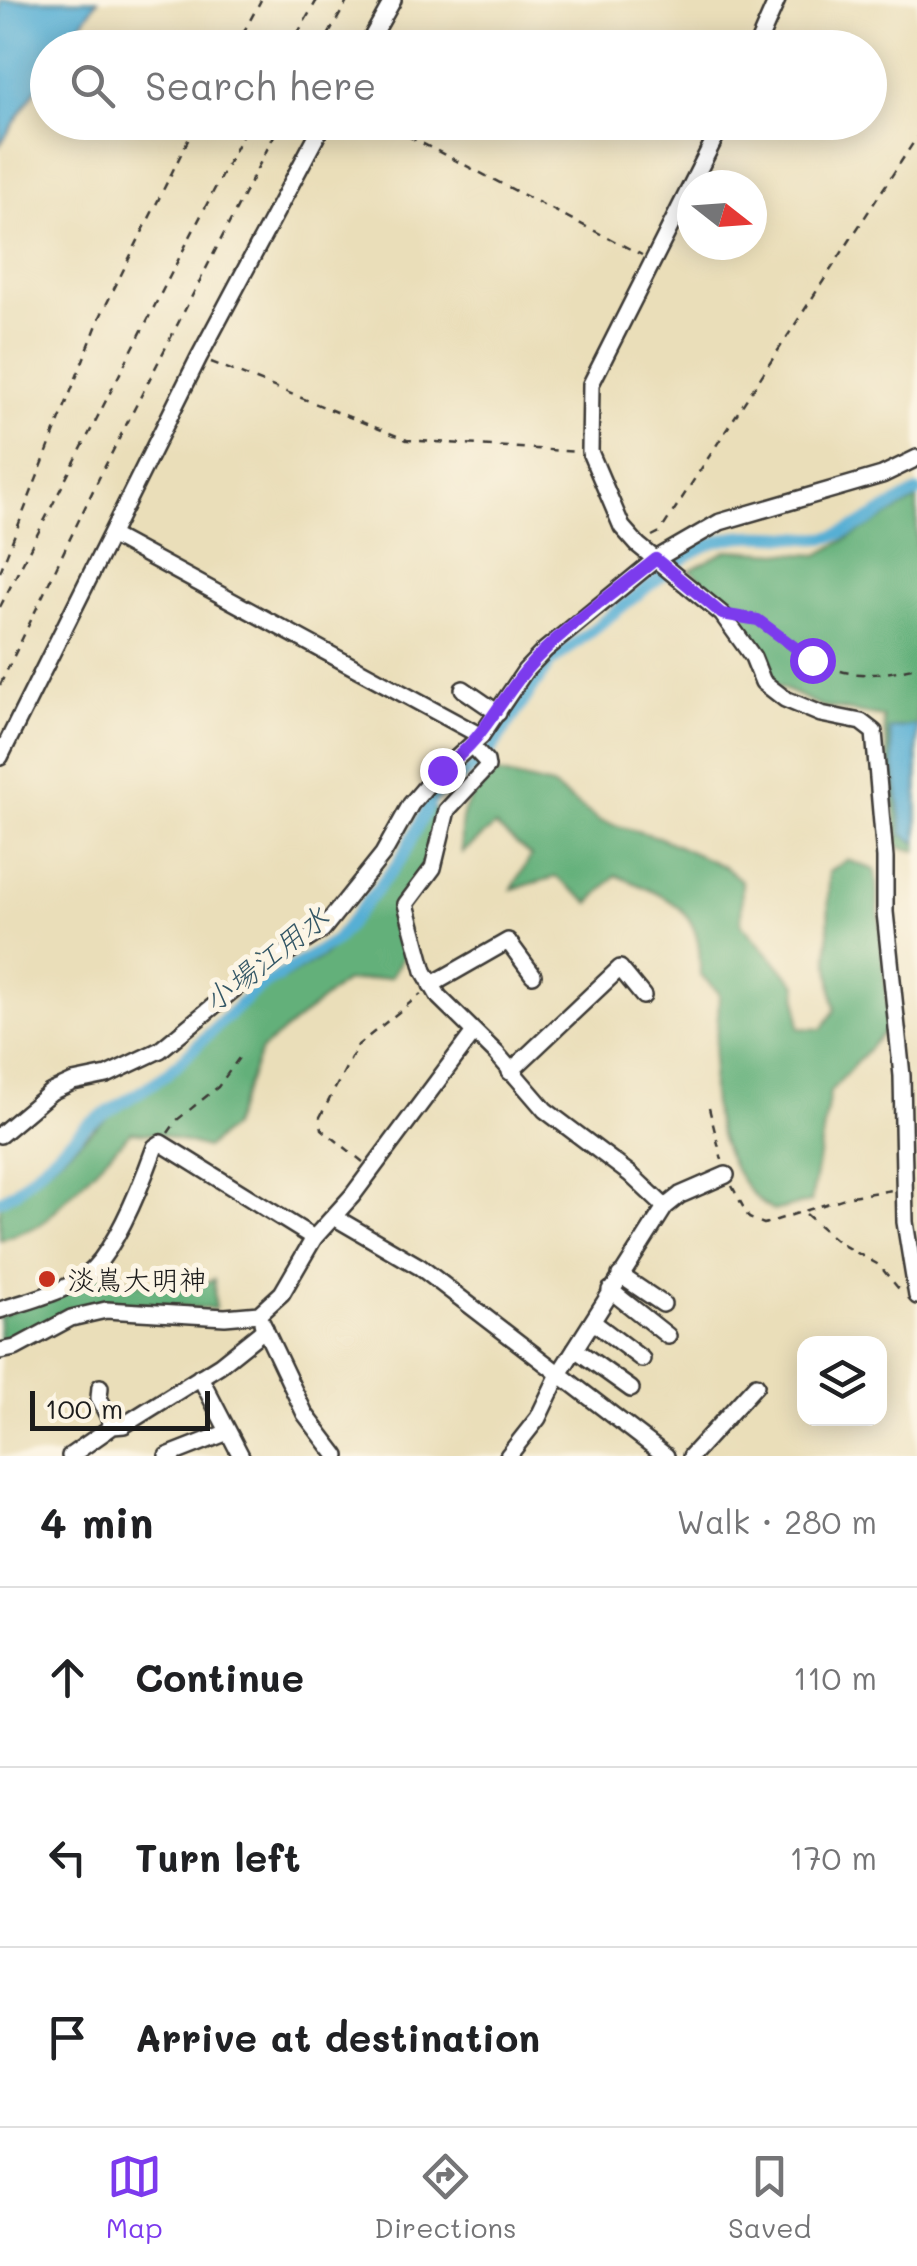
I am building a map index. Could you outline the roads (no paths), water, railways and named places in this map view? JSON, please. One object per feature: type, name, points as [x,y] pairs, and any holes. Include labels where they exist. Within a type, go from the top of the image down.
[{"type":"street","points":[[376,30],[393,0]]},
{"type":"street","points":[[764,30],[777,0]]},
{"type":"street","points":[[0,757],[199,357],[314,140]]},
{"type":"street","points":[[714,140],[591,384],[590,452],[622,527],[638,545],[722,614],[753,657],[763,682],[785,699],[821,714],[861,722],[874,732],[885,858],[885,912],[902,1076],[903,1188],[911,1296]]},
{"type":"street","points":[[0,1135],[52,1092],[121,1070],[160,1050],[244,981],[322,930],[383,854],[411,804],[428,783],[477,741],[525,671],[656,559],[720,522],[882,475],[917,458]]},
{"type":"street","points":[[112,536],[452,718],[477,741],[486,766],[447,810],[434,868],[406,904],[431,985],[545,1110],[630,1174],[665,1207]]},
{"type":"street","points":[[468,692],[498,712]]},
{"type":"street","points":[[431,985],[508,941],[533,975]]},
{"type":"street","points":[[510,1072],[620,968],[643,996]]},
{"type":"street","points":[[70,1456],[113,1426],[124,1425],[200,1376],[262,1322],[314,1238],[372,1170],[474,1032]]},
{"type":"street","points":[[0,1310],[46,1294],[96,1266],[137,1196],[155,1147],[161,1144],[314,1238]]},
{"type":"street","points":[[508,1456],[538,1418],[559,1374],[665,1207],[680,1195],[726,1174]]},
{"type":"street","points":[[334,1217],[420,1267],[666,1456]]},
{"type":"street","points":[[620,1275],[663,1304]]},
{"type":"street","points":[[610,1290],[668,1336]]},
{"type":"street","points":[[0,1351],[15,1348],[71,1318],[106,1310],[262,1322]]},
{"type":"street","points":[[262,1322],[306,1414],[337,1456]]},
{"type":"street","points":[[593,1322],[642,1359]]},
{"type":"street","points":[[575,1349],[630,1389]]},
{"type":"street","points":[[200,1376],[241,1456]]},
{"type":"street","points":[[691,1456],[756,1384]]},
{"type":"street","points":[[100,1386],[98,1398],[113,1426]]},
{"type":"street","points":[[166,1456],[228,1432]]},
{"type":"water","points":[[0,0],[98,0],[77,30],[30,30],[30,98],[0,145]]},
{"type":"water","points":[[917,725],[917,843],[903,835],[889,729]]},
{"type":"waterway","name":"小場江用水","points":[[677,563],[706,546],[733,538],[834,536],[917,492]]},
{"type":"waterway","name":"小場江用水","points":[[489,753],[550,663],[664,574]]},
{"type":"waterway","name":"小場江用水","points":[[0,1200],[15,1192],[87,1125],[166,1075],[253,992],[336,940],[401,859],[433,797],[480,763]]},
{"type":"place","name":"淡嶌大明神","points":[[47,1279]]}]
